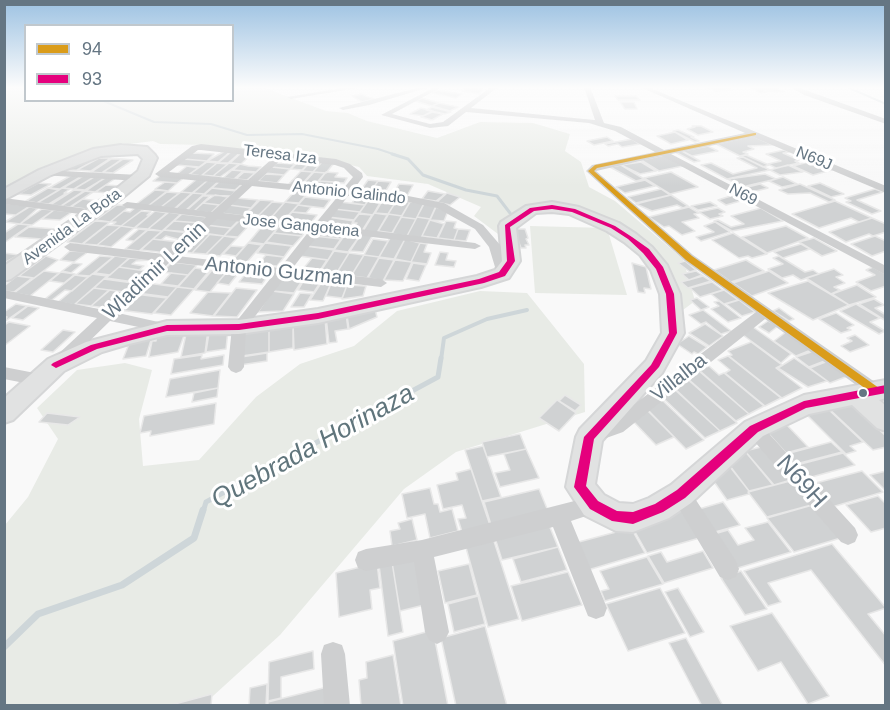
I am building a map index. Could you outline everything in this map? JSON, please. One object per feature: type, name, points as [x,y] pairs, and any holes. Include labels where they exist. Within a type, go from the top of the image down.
[{"type":"street","points":[[406,120],[430,126],[445,124],[451,120]]},
{"type":"street","name":"N69","points":[[570,120],[600,123],[618,129],[885,271]]},
{"type":"street","name":"N69J","points":[[721,120],[885,190]]},
{"type":"street","points":[[754,134],[595,168],[591,171],[689,258],[872,391],[885,421]]},
{"type":"street","name":"Teresa Iza","points":[[160,174],[195,148],[206,147],[336,162],[354,170],[358,177],[344,193]]},
{"type":"street","points":[[4,196],[44,173],[75,159],[98,152],[121,149],[142,150],[150,158],[147,168],[138,178],[44,173]]},
{"type":"street","name":"Wladimir Lenin","points":[[4,413],[166,259],[281,155]]},
{"type":"street","name":"Antonio Galindo","points":[[160,174],[441,205],[479,227],[495,246],[502,273]]},
{"type":"street","name":"Avenida La Bota","points":[[4,275],[94,213],[138,178]]},
{"type":"street","points":[[236,367],[238,327],[344,193]]},
{"type":"street","points":[[4,201],[94,213]]},
{"type":"street","name":"Jose Gangotena","points":[[127,205],[475,246]]},
{"type":"street","points":[[4,294],[167,328],[238,327],[318,316],[481,281],[502,273],[511,261],[507,226],[532,209],[552,207],[573,210],[613,227],[646,251],[660,269],[670,294],[673,333],[654,367],[589,437],[580,487],[594,506],[616,517],[633,518],[659,508],[681,494],[754,429],[804,405],[872,391]]},
{"type":"street","name":"Antonio Guzman","points":[[70,247],[381,283]]},
{"type":"street","name":"Villalba","points":[[589,437],[617,427],[765,312]]},
{"type":"street","points":[[4,373],[48,373],[94,347],[167,328]]},
{"type":"street","name":"N69H","points":[[754,429],[848,535]]},
{"type":"street","points":[[681,494],[728,569]]},
{"type":"street","points":[[366,560],[422,550],[594,506]]},
{"type":"street","points":[[559,516],[596,608]]},
{"type":"street","points":[[422,550],[437,632]]},
{"type":"street","points":[[333,654],[337,705]]},
{"type":"shaded area","points":[[5,120],[365,120],[437,138],[480,122],[533,123],[570,134],[565,151],[581,162],[589,187],[615,201],[683,259],[695,301],[683,310],[674,278],[654,252],[630,231],[593,212],[559,203],[524,207],[501,222],[498,234],[474,216],[481,207],[428,184],[367,176],[359,167],[333,161],[202,145],[160,144],[153,141],[100,148],[5,191]]},
{"type":"shaded area","points":[[530,226],[607,228],[627,295],[535,293]]},
{"type":"shaded area","points":[[480,291],[527,293],[584,364],[585,412],[456,452],[404,489],[280,635],[202,706],[5,706],[5,525],[28,497],[58,439],[37,408],[77,370],[125,363],[152,370],[139,419],[143,466],[199,460],[256,397],[300,364],[354,346],[397,311]]},
{"type":"building","points":[[692,126],[701,126],[713,132],[698,135],[687,129],[695,127]]},
{"type":"building","points":[[678,130],[699,141],[695,142],[673,131]]},
{"type":"building","points":[[675,132],[688,140],[671,144],[657,136]]},
{"type":"building","points":[[753,136],[773,145],[748,146],[754,149],[743,152],[748,154],[740,156],[716,144]]},
{"type":"building","points":[[607,137],[613,141],[594,145],[587,141]]},
{"type":"building","points":[[632,139],[640,144],[622,147],[618,144],[608,146],[605,144]]},
{"type":"building","points":[[708,146],[718,151],[692,156],[682,151]]},
{"type":"building","points":[[784,150],[789,152],[783,153],[799,160],[795,161],[799,163],[776,168],[768,164],[781,161],[766,154]]},
{"type":"building","points":[[225,151],[230,152],[218,162],[207,161]]},
{"type":"building","points":[[232,151],[242,151],[228,163],[218,163]]},
{"type":"building","points":[[682,151],[700,161],[694,162],[675,152]]},
{"type":"building","points":[[242,152],[253,153],[241,164],[230,163]]},
{"type":"building","points":[[192,153],[214,154],[207,161],[184,159]]},
{"type":"building","points":[[664,155],[683,166],[659,171],[641,160]]},
{"type":"building","points":[[746,155],[769,165],[763,167],[741,156]]},
{"type":"building","points":[[743,157],[770,170],[727,179],[701,165],[711,163],[733,174],[757,168],[737,158]]},
{"type":"building","points":[[99,158],[111,158],[91,171],[77,170]]},
{"type":"building","points":[[84,159],[97,159],[77,170],[62,171]]},
{"type":"building","points":[[111,159],[122,159],[102,173],[91,172]]},
{"type":"building","points":[[123,159],[133,160],[113,173],[103,172]]},
{"type":"building","points":[[184,159],[207,161],[199,167],[176,165]]},
{"type":"building","points":[[311,161],[322,162],[313,172],[302,171]]},
{"type":"building","points":[[812,161],[832,170],[813,175],[793,166]]},
{"type":"building","points":[[207,162],[217,163],[201,176],[190,174]]},
{"type":"building","points":[[322,162],[334,163],[326,173],[313,172]]},
{"type":"building","points":[[641,162],[656,171],[640,174],[621,165]]},
{"type":"building","points":[[217,163],[228,164],[213,176],[202,175]]},
{"type":"building","points":[[229,163],[239,164],[220,177],[213,176]]},
{"type":"building","points":[[277,163],[295,164],[290,169],[272,167]]},
{"type":"building","points":[[297,163],[308,164],[302,170],[291,169]]},
{"type":"building","points":[[240,164],[261,167],[256,172],[233,170]]},
{"type":"building","points":[[621,165],[644,179],[636,181],[610,167]]},
{"type":"building","points":[[788,165],[803,172],[780,175],[770,170]]},
{"type":"building","points":[[187,166],[198,168],[188,175],[177,174]]},
{"type":"building","points":[[272,167],[290,169],[284,175],[265,173]]},
{"type":"building","points":[[232,170],[243,171],[234,179],[223,178]]},
{"type":"building","points":[[301,171],[313,172],[300,186],[288,185]]},
{"type":"building","points":[[244,172],[255,173],[247,180],[236,179]]},
{"type":"building","points":[[314,172],[325,173],[313,187],[301,186]]},
{"type":"building","points":[[326,172],[338,173],[335,177],[347,178],[344,183],[319,181]]},
{"type":"building","points":[[671,172],[698,187],[670,194],[644,178]]},
{"type":"building","points":[[265,174],[284,175],[277,183],[258,181]]},
{"type":"building","points":[[765,174],[776,179],[742,187],[728,179]]},
{"type":"building","points":[[72,175],[82,176],[60,189],[49,188]]},
{"type":"building","points":[[161,175],[185,177],[177,183],[153,181]]},
{"type":"building","points":[[83,176],[94,177],[74,189],[63,188]]},
{"type":"building","points":[[94,177],[105,178],[85,190],[74,189]]},
{"type":"building","points":[[106,177],[116,178],[95,192],[86,191]]},
{"type":"building","points":[[783,177],[797,184],[782,187],[769,181]]},
{"type":"building","points":[[197,179],[208,180],[192,193],[181,192]]},
{"type":"building","points":[[208,180],[219,181],[204,194],[193,193]]},
{"type":"building","points":[[368,180],[378,181],[371,191],[361,190]]},
{"type":"building","points":[[645,180],[655,186],[625,193],[616,187]]},
{"type":"building","points":[[220,181],[243,183],[235,190],[212,188]]},
{"type":"building","points":[[319,181],[336,182],[333,187],[314,187]]},
{"type":"building","points":[[378,181],[391,182],[385,192],[371,191]]},
{"type":"building","points":[[165,182],[177,183],[168,191],[155,189]]},
{"type":"building","points":[[38,183],[51,184],[31,195],[18,194]]},
{"type":"building","points":[[820,183],[844,194],[831,197],[808,186]]},
{"type":"building","points":[[399,184],[413,185],[407,196],[393,194]]},
{"type":"building","points":[[760,184],[768,188],[752,192],[744,188]]},
{"type":"building","points":[[800,184],[835,200],[829,202],[810,193],[788,194],[779,190]]},
{"type":"building","points":[[106,185],[120,186],[109,193],[96,192]]},
{"type":"building","points":[[48,188],[59,190],[37,203],[26,201]]},
{"type":"building","points":[[62,188],[70,189],[49,204],[37,203]]},
{"type":"building","points":[[212,188],[236,191],[231,196],[204,195]]},
{"type":"building","points":[[297,189],[310,190],[299,203],[285,202]]},
{"type":"building","points":[[661,189],[670,195],[636,203],[628,197]]},
{"type":"building","points":[[875,189],[883,192],[857,200],[881,211],[872,214],[846,202],[851,201],[845,198]]},
{"type":"building","points":[[74,190],[85,191],[61,206],[50,205]]},
{"type":"building","points":[[155,190],[167,191],[148,206],[135,205]]},
{"type":"building","points":[[84,191],[93,192],[70,207],[61,206]]},
{"type":"building","points":[[428,191],[445,194],[436,201],[422,199]]},
{"type":"building","points":[[167,192],[179,193],[161,207],[148,206]]},
{"type":"building","points":[[181,192],[192,193],[174,209],[161,207]]},
{"type":"building","points":[[193,193],[204,194],[186,210],[175,209]]},
{"type":"building","points":[[447,193],[460,197],[450,205],[437,202]]},
{"type":"building","points":[[215,195],[228,197],[220,205],[203,203]]},
{"type":"building","points":[[358,195],[370,197],[365,205],[352,203]]},
{"type":"building","points":[[671,195],[688,206],[683,208],[677,205],[652,211],[636,204]]},
{"type":"building","points":[[734,195],[744,200],[726,205],[718,200]]},
{"type":"building","points":[[203,196],[210,196],[194,211],[187,210]]},
{"type":"building","points":[[305,197],[330,200],[324,208],[298,205]]},
{"type":"building","points":[[371,197],[383,198],[373,215],[359,213]]},
{"type":"building","points":[[236,198],[258,200],[251,208],[229,205]]},
{"type":"building","points":[[384,198],[397,200],[388,214],[375,213]]},
{"type":"building","points":[[83,199],[98,201],[86,209],[71,207]]},
{"type":"building","points":[[260,200],[273,201],[256,218],[243,217]]},
{"type":"building","points":[[397,200],[410,202],[402,216],[388,214]]},
{"type":"building","points":[[835,201],[872,218],[859,222],[851,218],[819,228],[792,214]]},
{"type":"building","points":[[272,202],[284,203],[269,220],[256,218]]},
{"type":"building","points":[[285,202],[299,204],[283,221],[269,220]]},
{"type":"building","points":[[340,202],[365,205],[360,212],[334,209]]},
{"type":"building","points":[[410,202],[424,203],[416,219],[401,217]]},
{"type":"building","points":[[710,202],[717,206],[698,210],[691,206]]},
{"type":"building","points":[[4,203],[30,206],[16,215],[4,214]]},
{"type":"building","points":[[203,203],[219,205],[211,213],[194,211]]},
{"type":"building","points":[[424,204],[436,206],[430,219],[417,217]]},
{"type":"building","points":[[117,205],[130,206],[110,222],[96,220]]},
{"type":"building","points":[[229,205],[251,208],[243,216],[220,213]]},
{"type":"building","points":[[298,205],[311,207],[306,213],[292,212]]},
{"type":"building","points":[[29,207],[38,208],[20,224],[5,222]]},
{"type":"building","points":[[436,207],[448,211],[444,221],[430,220]]},
{"type":"building","points":[[689,207],[699,213],[694,214],[699,218],[682,222],[695,231],[682,235],[649,217]]},
{"type":"building","points":[[135,208],[144,209],[121,226],[112,225],[116,222],[110,222],[124,211],[130,212]]},
{"type":"building","points":[[718,208],[725,212],[719,214],[723,216],[710,219],[699,212]]},
{"type":"building","points":[[761,208],[783,221],[732,231],[714,221],[718,220],[731,227],[744,224],[731,216]]},
{"type":"building","points":[[42,209],[54,210],[32,225],[20,224]]},
{"type":"building","points":[[334,209],[360,212],[354,220],[328,217]]},
{"type":"building","points":[[54,210],[72,212],[60,220],[42,219]]},
{"type":"building","points":[[141,211],[151,212],[134,228],[121,226]]},
{"type":"building","points":[[155,211],[168,213],[148,229],[135,228]]},
{"type":"building","points":[[168,212],[181,214],[162,231],[148,229]]},
{"type":"building","points":[[292,212],[317,215],[310,224],[284,221]]},
{"type":"building","points":[[374,213],[388,215],[377,233],[363,231]]},
{"type":"building","points":[[182,214],[207,217],[200,223],[174,221]]},
{"type":"building","points":[[359,214],[372,215],[362,231],[353,230],[357,223],[352,223]]},
{"type":"building","points":[[388,214],[402,216],[392,233],[378,231]]},
{"type":"building","points":[[213,217],[239,220],[231,228],[206,225]]},
{"type":"building","points":[[328,217],[354,221],[348,229],[322,226]]},
{"type":"building","points":[[401,217],[416,219],[407,236],[392,234]]},
{"type":"building","points":[[417,217],[430,219],[421,238],[407,236]]},
{"type":"building","points":[[872,218],[886,224],[886,232],[873,236],[869,234],[846,242],[829,232]]},
{"type":"building","points":[[240,220],[253,221],[238,237],[224,236]]},
{"type":"building","points":[[430,220],[444,224],[437,238],[422,236]]},
{"type":"building","points":[[95,221],[110,222],[82,244],[67,242]]},
{"type":"building","points":[[174,221],[200,223],[190,232],[164,230]]},
{"type":"building","points":[[446,221],[456,222],[454,228],[458,229],[454,240],[438,238]]},
{"type":"building","points":[[715,222],[730,232],[701,241],[696,237],[714,232],[704,226]]},
{"type":"building","points":[[18,224],[30,225],[4,243],[4,233]]},
{"type":"building","points":[[264,224],[279,226],[264,244],[249,242]]},
{"type":"building","points":[[107,225],[121,226],[97,245],[83,244]]},
{"type":"building","points":[[205,225],[231,228],[224,236],[197,233]]},
{"type":"building","points":[[280,225],[307,228],[302,236],[274,233]]},
{"type":"building","points":[[121,226],[134,228],[111,247],[97,245]]},
{"type":"building","points":[[786,226],[808,238],[767,253],[742,237]]},
{"type":"building","points":[[29,227],[56,229],[42,239],[15,237]]},
{"type":"building","points":[[320,228],[346,232],[341,239],[315,236]]},
{"type":"building","points":[[139,229],[147,230],[134,241],[126,240]]},
{"type":"building","points":[[458,229],[470,230],[466,241],[454,240]]},
{"type":"building","points":[[514,229],[525,229],[529,245],[525,245],[526,248],[521,248]]},
{"type":"building","points":[[148,230],[162,231],[139,251],[125,249]]},
{"type":"building","points":[[164,230],[189,233],[181,240],[166,236],[161,240],[153,239]]},
{"type":"building","points":[[347,232],[361,234],[348,252],[334,250]]},
{"type":"building","points":[[196,233],[210,234],[192,253],[177,251]]},
{"type":"building","points":[[274,233],[302,236],[293,246],[266,242]]},
{"type":"building","points":[[733,233],[767,254],[752,258],[748,256],[739,258],[712,240]]},
{"type":"building","points":[[210,234],[224,236],[206,254],[192,253]]},
{"type":"building","points":[[361,234],[373,235],[363,252],[350,251]]},
{"type":"building","points":[[224,236],[237,238],[220,256],[206,254]]},
{"type":"building","points":[[314,236],[341,239],[334,249],[306,246]]},
{"type":"building","points":[[875,236],[886,241],[886,251],[872,256],[851,244]]},
{"type":"building","points":[[390,238],[405,239],[394,259],[379,257]]},
{"type":"building","points":[[814,238],[837,251],[822,256],[799,242]]},
{"type":"building","points":[[153,239],[178,242],[167,253],[141,250]]},
{"type":"building","points":[[373,239],[388,241],[379,257],[364,255]]},
{"type":"building","points":[[405,239],[420,243],[411,262],[395,259]]},
{"type":"building","points":[[248,243],[262,245],[246,263],[232,261]]},
{"type":"building","points":[[265,243],[292,246],[284,257],[257,253]]},
{"type":"building","points":[[420,243],[427,244],[424,252],[431,253],[427,264],[411,262]]},
{"type":"building","points":[[801,244],[810,249],[783,258],[774,252]]},
{"type":"building","points":[[231,246],[244,247],[236,256],[223,254]]},
{"type":"building","points":[[306,246],[334,250],[328,260],[299,256]]},
{"type":"building","points":[[70,251],[88,252],[74,262],[60,260]]},
{"type":"building","points":[[334,251],[349,253],[336,274],[320,272]]},
{"type":"building","points":[[440,252],[448,253],[446,260],[456,261],[454,267],[435,265]]},
{"type":"building","points":[[4,253],[19,255],[4,263]]},
{"type":"building","points":[[349,253],[364,255],[351,276],[336,274]]},
{"type":"building","points":[[266,255],[284,257],[277,266],[258,264]]},
{"type":"building","points":[[364,255],[379,257],[367,278],[351,276]]},
{"type":"building","points":[[46,256],[58,260],[34,278],[19,276]]},
{"type":"building","points":[[100,256],[113,257],[90,276],[76,275]]},
{"type":"building","points":[[115,256],[129,258],[110,275],[95,273]]},
{"type":"building","points":[[779,256],[805,272],[813,270],[819,274],[801,280],[793,275],[782,278],[768,269],[783,264],[773,258]]},
{"type":"building","points":[[130,258],[150,260],[136,261],[132,264],[144,266],[139,270],[119,267]]},
{"type":"building","points":[[312,258],[327,260],[319,272],[303,269]]},
{"type":"building","points":[[379,258],[394,260],[383,281],[368,278]]},
{"type":"building","points":[[395,260],[412,262],[403,281],[384,280]]},
{"type":"building","points":[[746,260],[764,271],[731,282],[714,270]]},
{"type":"building","points":[[685,261],[696,270],[690,272],[678,263]]},
{"type":"building","points":[[172,262],[197,265],[188,275],[162,272]]},
{"type":"building","points":[[73,263],[82,264],[71,273],[62,271]]},
{"type":"building","points":[[413,263],[426,265],[419,281],[406,279]]},
{"type":"building","points":[[632,263],[646,267],[651,289],[644,288],[645,293],[638,292]]},
{"type":"building","points":[[119,267],[146,271],[134,282],[106,278]]},
{"type":"building","points":[[873,267],[886,274],[886,286],[871,291],[856,282],[875,275],[866,270]]},
{"type":"building","points":[[195,268],[210,270],[194,289],[178,287]]},
{"type":"building","points":[[214,268],[228,270],[210,292],[195,290]]},
{"type":"building","points":[[834,269],[843,275],[836,277],[845,283],[834,287],[840,290],[831,294],[806,278]]},
{"type":"building","points":[[229,270],[240,271],[229,285],[217,283]]},
{"type":"building","points":[[44,271],[59,273],[30,296],[14,293]]},
{"type":"building","points":[[696,271],[702,275],[689,280],[682,274]]},
{"type":"building","points":[[769,271],[788,283],[752,296],[733,283]]},
{"type":"building","points":[[61,272],[75,274],[64,283],[50,281]]},
{"type":"building","points":[[247,272],[269,274],[262,284],[239,282]]},
{"type":"building","points":[[171,273],[188,275],[178,286],[161,284]]},
{"type":"building","points":[[92,274],[107,276],[74,305],[58,302]]},
{"type":"building","points":[[75,275],[88,277],[72,291],[65,290],[52,300],[45,299]]},
{"type":"building","points":[[17,276],[32,278],[14,292],[4,291],[4,286]]},
{"type":"building","points":[[703,276],[711,281],[688,288],[681,282]]},
{"type":"building","points":[[282,277],[304,278],[294,293],[273,291]]},
{"type":"building","points":[[305,278],[322,280],[314,292],[298,290]]},
{"type":"building","points":[[104,279],[133,283],[124,292],[94,288]]},
{"type":"building","points":[[323,280],[332,281],[323,301],[310,300]]},
{"type":"building","points":[[332,281],[348,283],[342,298],[326,296]]},
{"type":"building","points":[[808,281],[849,305],[813,320],[768,293]]},
{"type":"building","points":[[712,282],[723,290],[700,297],[690,288]]},
{"type":"building","points":[[147,283],[177,287],[168,297],[137,293]]},
{"type":"building","points":[[347,285],[366,286],[363,296],[342,299]]},
{"type":"building","points":[[857,285],[876,297],[849,305],[832,294]]},
{"type":"building","points":[[177,287],[194,289],[171,315],[154,313]]},
{"type":"building","points":[[94,288],[109,290],[91,306],[75,304]]},
{"type":"building","points":[[236,288],[257,290],[237,317],[214,316]]},
{"type":"building","points":[[110,290],[123,292],[106,308],[91,306]]},
{"type":"building","points":[[724,290],[738,300],[724,304],[711,294]]},
{"type":"building","points":[[272,291],[294,294],[283,311],[258,312]]},
{"type":"building","points":[[208,292],[231,293],[213,316],[190,313]]},
{"type":"building","points":[[300,293],[312,294],[304,307],[291,307]]},
{"type":"building","points":[[135,294],[167,298],[152,314],[119,310]]},
{"type":"building","points":[[697,298],[709,307],[701,310],[690,300]]},
{"type":"building","points":[[874,299],[884,305],[875,308],[886,315],[886,321],[859,304]]},
{"type":"building","points":[[739,300],[755,312],[742,316],[726,304]]},
{"type":"building","points":[[719,301],[741,318],[728,322],[711,309],[719,306],[714,302]]},
{"type":"building","points":[[16,304],[27,306],[4,322],[7,317],[4,316],[4,312]]},
{"type":"building","points":[[856,304],[880,318],[870,322],[885,331],[879,334],[840,311]]},
{"type":"building","points":[[28,306],[39,308],[23,320],[12,318]]},
{"type":"building","points":[[779,308],[794,319],[789,321],[773,311]]},
{"type":"building","points":[[375,309],[377,317],[349,329],[347,315]]},
{"type":"building","points":[[703,310],[731,331],[721,334],[706,322],[701,324],[689,315]]},
{"type":"building","points":[[836,313],[854,325],[847,328],[851,330],[841,333],[819,319]]},
{"type":"building","points":[[346,314],[348,329],[335,331],[337,342],[329,343],[326,317]]},
{"type":"building","points":[[325,318],[327,344],[294,350],[293,322]]},
{"type":"building","points":[[768,321],[778,326],[769,333],[759,327]]},
{"type":"building","points":[[9,322],[30,326],[4,346],[4,325]]},
{"type":"building","points":[[293,323],[293,348],[269,352],[269,327]]},
{"type":"building","points":[[705,324],[723,336],[709,346],[689,333]]},
{"type":"building","points":[[269,327],[269,352],[242,356],[244,330]]},
{"type":"building","points":[[753,327],[791,354],[781,363],[743,335]]},
{"type":"building","points":[[63,330],[75,332],[53,352],[41,350]]},
{"type":"building","points":[[186,330],[178,352],[149,357],[152,341],[156,341],[157,334]]},
{"type":"building","points":[[208,330],[205,353],[181,357],[186,334]]},
{"type":"building","points":[[228,330],[226,349],[206,352],[209,333]]},
{"type":"building","points":[[786,332],[811,350],[796,356],[774,341]]},
{"type":"building","points":[[855,335],[869,345],[850,352],[841,346],[852,341],[847,338]]},
{"type":"building","points":[[689,336],[707,347],[698,354],[694,352],[692,354],[677,344]]},
{"type":"building","points":[[152,337],[146,356],[123,359],[131,339]]},
{"type":"building","points":[[751,342],[782,365],[776,368],[802,388],[782,398],[729,356],[732,355],[728,351]]},
{"type":"building","points":[[814,351],[827,360],[809,367],[796,357]]},
{"type":"building","points":[[267,353],[267,361],[240,365],[241,357]]},
{"type":"building","points":[[202,355],[201,359],[224,355],[223,365],[171,374],[174,359]]},
{"type":"building","points":[[728,356],[781,398],[765,406],[725,373],[730,370],[718,360]]},
{"type":"building","points":[[794,358],[827,381],[808,387],[778,368]]},
{"type":"building","points":[[828,361],[848,376],[830,383],[810,368]]},
{"type":"building","points":[[709,366],[719,375],[724,373],[764,406],[749,414],[699,370]]},
{"type":"building","points":[[220,370],[218,388],[166,397],[170,379]]},
{"type":"building","points":[[699,371],[749,414],[736,421],[687,378]]},
{"type":"building","points":[[685,377],[737,423],[720,431],[673,387]]},
{"type":"building","points":[[218,388],[217,397],[192,402],[194,393]]},
{"type":"building","points":[[673,388],[720,431],[705,438],[662,397]]},
{"type":"building","points":[[565,395],[581,405],[575,411],[559,401]]},
{"type":"building","points":[[659,397],[704,440],[686,449],[647,409]]},
{"type":"building","points":[[557,400],[576,413],[559,431],[539,418]]},
{"type":"building","points":[[847,401],[886,436],[886,447],[873,450],[826,406]]},
{"type":"building","points":[[216,403],[214,424],[150,436],[151,431],[140,433],[144,416]]},
{"type":"building","points":[[646,409],[674,437],[656,445],[632,420]]},
{"type":"building","points":[[828,409],[863,442],[850,446],[856,451],[846,454],[806,414]]},
{"type":"building","points":[[47,413],[80,417],[68,425],[39,422]]},
{"type":"building","points":[[784,422],[808,447],[786,453],[767,432]]},
{"type":"building","points":[[520,434],[526,449],[487,457],[482,442]]},
{"type":"building","points":[[831,442],[842,452],[796,464],[786,454]]},
{"type":"building","points":[[483,446],[501,497],[482,501],[465,450]]},
{"type":"building","points":[[765,446],[794,479],[774,485],[745,451]]},
{"type":"building","points":[[526,449],[539,478],[500,487],[495,473],[510,470],[504,454]]},
{"type":"building","points":[[744,450],[773,485],[749,491],[727,462]]},
{"type":"building","points":[[843,453],[855,465],[808,478],[797,465]]},
{"type":"building","points":[[727,463],[749,494],[727,500],[710,476]]},
{"type":"building","points":[[471,469],[490,525],[462,532],[458,519],[466,518],[462,505],[443,509],[437,485],[458,480],[456,473]]},
{"type":"building","points":[[862,471],[883,492],[832,507],[812,484]]},
{"type":"building","points":[[886,471],[886,491],[870,475]]},
{"type":"building","points":[[794,480],[815,504],[767,517],[748,492]]},
{"type":"building","points":[[430,488],[434,504],[438,504],[440,512],[452,509],[458,531],[430,538],[425,514],[407,518],[402,494]]},
{"type":"building","points":[[539,489],[548,511],[491,525],[484,502]]},
{"type":"building","points":[[878,496],[886,504],[886,528],[871,532],[846,505]]},
{"type":"building","points":[[723,502],[740,525],[715,532],[699,509]]},
{"type":"building","points":[[816,504],[844,537],[794,552],[767,518]]},
{"type":"building","points":[[684,508],[703,537],[647,553],[630,523]]},
{"type":"building","points":[[412,519],[417,540],[392,546],[390,531],[400,529],[398,523]]},
{"type":"building","points":[[768,522],[791,552],[738,568],[714,534],[728,530],[738,545],[754,540],[745,528]]},
{"type":"building","points":[[549,525],[558,547],[502,560],[495,538]]},
{"type":"building","points":[[631,528],[645,553],[588,570],[575,543]]},
{"type":"building","points":[[493,538],[519,619],[488,627],[465,544]]},
{"type":"building","points":[[832,544],[886,608],[868,614],[886,636],[886,666],[811,570],[768,583],[781,602],[768,606],[744,571]]},
{"type":"building","points":[[558,547],[567,570],[521,582],[513,559]]},
{"type":"building","points":[[703,551],[713,568],[664,583],[648,556],[661,552],[667,562]]},
{"type":"building","points":[[415,557],[424,605],[400,611],[392,562]]},
{"type":"building","points":[[647,557],[663,584],[605,601],[601,591],[609,589],[600,571]]},
{"type":"building","points":[[392,562],[403,632],[388,636],[379,565]]},
{"type":"building","points":[[377,563],[380,588],[370,590],[372,609],[339,617],[336,573]]},
{"type":"building","points":[[469,564],[477,595],[445,603],[438,571]]},
{"type":"building","points":[[741,571],[767,609],[745,615],[721,578]]},
{"type":"building","points":[[568,572],[582,605],[522,621],[511,586]]},
{"type":"building","points":[[660,588],[685,633],[628,651],[606,604]]},
{"type":"building","points":[[678,588],[704,632],[690,637],[665,592]]},
{"type":"building","points":[[478,596],[485,624],[454,632],[448,604]]},
{"type":"building","points":[[772,613],[829,696],[808,704],[781,662],[758,671],[730,626]]},
{"type":"building","points":[[485,626],[507,706],[456,706],[441,638]]},
{"type":"building","points":[[433,630],[448,706],[403,706],[393,641]]},
{"type":"building","points":[[686,638],[723,706],[702,706],[669,643]]},
{"type":"building","points":[[313,651],[314,669],[281,677],[281,698],[268,701],[269,662]]},
{"type":"building","points":[[393,655],[401,706],[361,706],[359,680],[367,678],[366,662]]},
{"type":"building","points":[[267,684],[266,706],[249,706],[250,688]]},
{"type":"building","points":[[327,687],[328,706],[268,706],[268,702]]},
{"type":"building","points":[[212,694],[211,706],[171,706],[171,705]]},
{"type":"waterway","name":"Quebrada Horinaza","points":[[150,120],[211,124],[247,135],[302,134],[378,149],[396,155]]},
{"type":"waterway","name":"Quebrada Horinaza","points":[[392,154],[408,159],[423,175],[466,190],[497,196],[510,213]]},
{"type":"waterway","name":"Quebrada Horinaza","points":[[441,360],[444,338],[487,319],[527,310]]},
{"type":"waterway","name":"Quebrada Horinaza","points":[[203,512],[206,502],[438,377],[441,358]]},
{"type":"waterway","name":"Quebrada Horinaza","points":[[4,647],[38,614],[122,585],[194,538],[203,510]]},
{"type":"transit line","name":"94","points":[[754,134],[595,167],[591,171],[689,258],[876,391]]},
{"type":"transit line","name":"93","points":[[56,365],[94,347],[167,328],[239,327],[318,316],[481,281],[502,274],[511,261],[507,226],[532,209],[552,207],[573,210],[613,227],[630,238],[646,251],[660,269],[670,294],[673,333],[654,367],[589,437],[580,487],[594,505],[616,517],[633,518],[659,508],[681,494],[754,429],[804,405],[886,389]]}]
